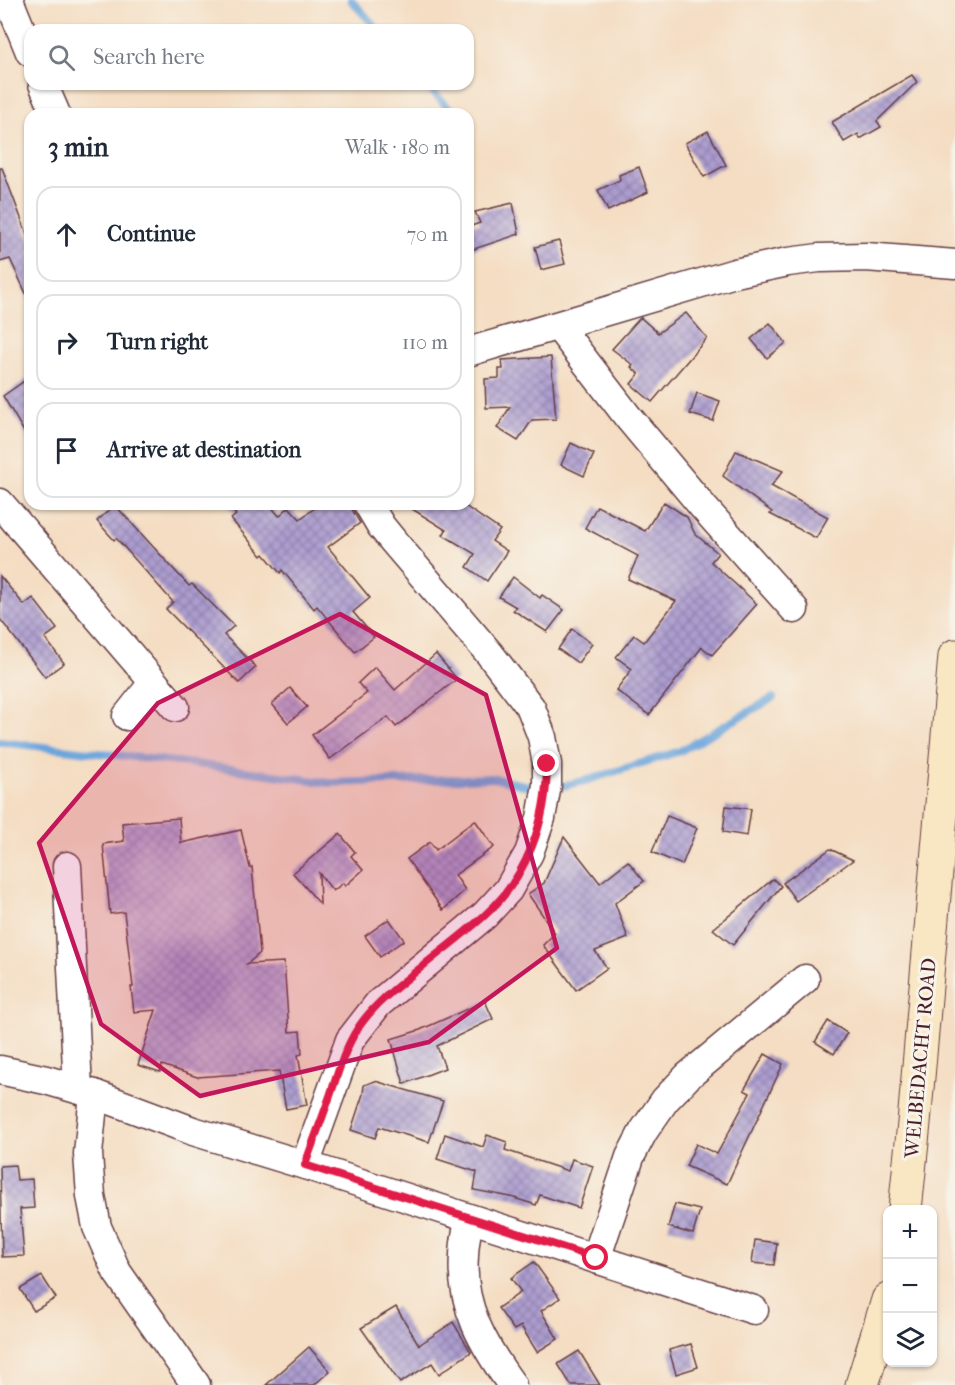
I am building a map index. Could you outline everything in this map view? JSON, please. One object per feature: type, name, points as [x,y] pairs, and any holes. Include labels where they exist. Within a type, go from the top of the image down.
[{"type":"street","points":[[9,0],[24,37]]},
{"type":"street","points":[[46,90],[53,108]]},
{"type":"street","points":[[474,350],[723,276],[788,262],[819,258],[866,257],[955,264]]},
{"type":"street","points":[[558,326],[643,435],[794,609]]},
{"type":"street","points":[[0,503],[175,707]]},
{"type":"street","points":[[305,1165],[350,1040],[378,1004],[485,915],[508,890],[529,853],[541,818],[547,786],[547,764],[542,737],[531,708],[489,652],[381,526],[372,510]]},
{"type":"street","name":"WELBEDACHT ROAD","points":[[905,1205],[915,1123],[955,656]]},
{"type":"street","points":[[127,716],[153,683]]},
{"type":"street","points":[[67,866],[86,1092],[91,1196],[97,1227],[117,1272],[196,1385]]},
{"type":"street","points":[[596,1258],[630,1157],[643,1132],[665,1100],[688,1076],[805,979]]},
{"type":"street","points":[[0,1070],[86,1092],[193,1131],[754,1310]]},
{"type":"street","points":[[469,1219],[464,1256],[464,1283],[468,1304],[481,1340],[512,1385]]},
{"type":"street","points":[[862,1385],[884,1313]]},
{"type":"highlighted area","points":[[340,614],[486,695],[557,948],[429,1042],[200,1096],[101,1024],[39,843],[158,703]]},
{"type":"building","points":[[912,75],[917,82],[877,121],[881,127],[860,139],[858,134],[844,142],[832,122]]},
{"type":"building","points":[[708,131],[726,165],[704,177],[685,143]]},
{"type":"building","points":[[639,167],[648,192],[608,211],[598,190],[620,180],[619,175]]},
{"type":"building","points":[[0,168],[2,168],[24,226],[24,289],[10,259],[0,262]]},
{"type":"building","points":[[513,203],[519,234],[474,249],[474,225],[480,223],[475,212]]},
{"type":"building","points":[[559,241],[565,264],[541,270],[535,247]]},
{"type":"building","points":[[686,313],[707,338],[652,402],[631,384],[639,374],[631,367],[633,365],[612,349],[641,318],[658,333]]},
{"type":"building","points":[[770,323],[786,343],[767,358],[751,339]]},
{"type":"building","points":[[551,357],[556,419],[532,420],[518,441],[497,428],[510,407],[486,408],[485,379],[499,378],[499,369],[503,369],[502,360]]},
{"type":"building","points":[[24,381],[24,432],[3,396]]},
{"type":"building","points":[[697,393],[720,401],[713,421],[690,414]]},
{"type":"building","points":[[571,443],[594,454],[584,476],[561,465]]},
{"type":"building","points":[[736,451],[783,471],[771,486],[828,517],[816,538],[770,514],[772,512],[723,476]]},
{"type":"building","points":[[664,502],[687,517],[695,534],[718,553],[711,562],[757,604],[712,655],[702,647],[649,715],[616,690],[632,669],[616,657],[634,635],[644,642],[676,601],[628,579],[638,556],[585,528],[597,506],[645,531]]},
{"type":"building","points":[[109,510],[120,510],[189,586],[192,584],[234,626],[224,635],[256,667],[239,683],[166,609],[173,602],[116,538],[114,540],[97,521]]},
{"type":"building","points":[[232,510],[274,510],[279,516],[286,510],[292,510],[300,519],[312,510],[352,510],[360,523],[328,547],[370,598],[353,612],[374,637],[355,652],[317,606],[314,609],[282,570],[280,573],[264,554],[262,556],[231,519],[236,515]]},
{"type":"building","points":[[414,510],[471,510],[500,530],[492,541],[507,551],[487,581],[467,567],[475,554],[443,535],[446,530]]},
{"type":"building","points":[[0,576],[24,605],[33,598],[57,629],[45,638],[64,663],[45,677],[0,619]]},
{"type":"building","points":[[513,577],[540,598],[542,595],[564,610],[547,632],[513,610],[516,607],[499,597]]},
{"type":"building","points":[[572,629],[592,644],[578,663],[558,649]]},
{"type":"building","points":[[436,654],[457,679],[396,727],[388,717],[330,759],[312,735],[367,693],[358,683],[375,667],[395,690]]},
{"type":"building","points":[[290,688],[307,707],[288,723],[272,704]]},
{"type":"building","points":[[726,806],[751,809],[747,836],[723,832]]},
{"type":"building","points":[[667,816],[697,828],[682,865],[652,852]]},
{"type":"building","points":[[179,818],[181,843],[241,830],[250,868],[252,867],[260,953],[247,964],[284,962],[289,1032],[300,1031],[302,1054],[298,1055],[307,1105],[286,1109],[279,1071],[197,1077],[162,1065],[160,1072],[138,1065],[156,1010],[134,1012],[124,912],[110,914],[103,844],[124,841],[122,823]]},
{"type":"building","points":[[475,820],[494,847],[455,875],[465,890],[443,910],[407,859],[430,842],[436,850]]},
{"type":"building","points":[[340,834],[355,852],[351,856],[363,870],[345,886],[343,883],[333,891],[319,873],[320,904],[293,873]]},
{"type":"building","points":[[564,837],[600,883],[628,861],[644,881],[615,903],[628,938],[595,951],[607,968],[576,990],[543,945],[555,933],[528,894],[544,883]]},
{"type":"building","points":[[830,849],[853,860],[796,901],[783,883]]},
{"type":"building","points":[[773,879],[781,886],[733,945],[713,929]]},
{"type":"building","points":[[389,919],[404,940],[380,957],[365,936]]},
{"type":"building","points":[[485,1001],[493,1019],[437,1046],[445,1068],[404,1084],[391,1039],[420,1030]]},
{"type":"building","points":[[828,1021],[847,1033],[834,1054],[815,1042]]},
{"type":"building","points":[[765,1054],[783,1064],[727,1184],[686,1166],[696,1144],[717,1154],[750,1093],[744,1090]]},
{"type":"building","points":[[375,1081],[443,1101],[429,1142],[379,1127],[375,1138],[351,1130],[364,1085]]},
{"type":"building","points":[[445,1134],[483,1147],[487,1135],[507,1142],[505,1150],[568,1171],[572,1159],[593,1166],[579,1208],[540,1195],[536,1205],[511,1197],[474,1190],[477,1172],[437,1159]]},
{"type":"building","points":[[15,1165],[17,1180],[32,1179],[34,1208],[20,1209],[24,1256],[2,1257],[0,1166]]},
{"type":"building","points":[[675,1204],[700,1210],[693,1234],[668,1227]]},
{"type":"building","points":[[755,1240],[777,1243],[774,1265],[752,1263]]},
{"type":"building","points":[[534,1262],[560,1298],[541,1311],[558,1339],[537,1352],[521,1326],[514,1330],[498,1308],[521,1292],[511,1278]]},
{"type":"building","points":[[42,1276],[56,1298],[34,1311],[20,1289]]},
{"type":"building","points":[[396,1307],[419,1345],[453,1322],[471,1352],[439,1374],[432,1363],[400,1383],[361,1328]]},
{"type":"building","points":[[691,1344],[698,1367],[676,1374],[669,1350]]},
{"type":"building","points":[[309,1347],[330,1371],[314,1385],[266,1385]]},
{"type":"building","points":[[579,1351],[600,1385],[571,1385],[558,1364]]},
{"type":"waterway","points":[[351,0],[373,24]]},
{"type":"waterway","points":[[432,90],[448,108]]},
{"type":"waterway","points":[[0,742],[196,764],[330,783],[493,778],[546,790],[588,780],[680,751],[773,698]]},
{"type":"route","points":[[547,764],[547,786],[541,818],[518,876],[485,915],[396,988],[363,1021],[350,1040],[305,1165],[596,1258]]}]
